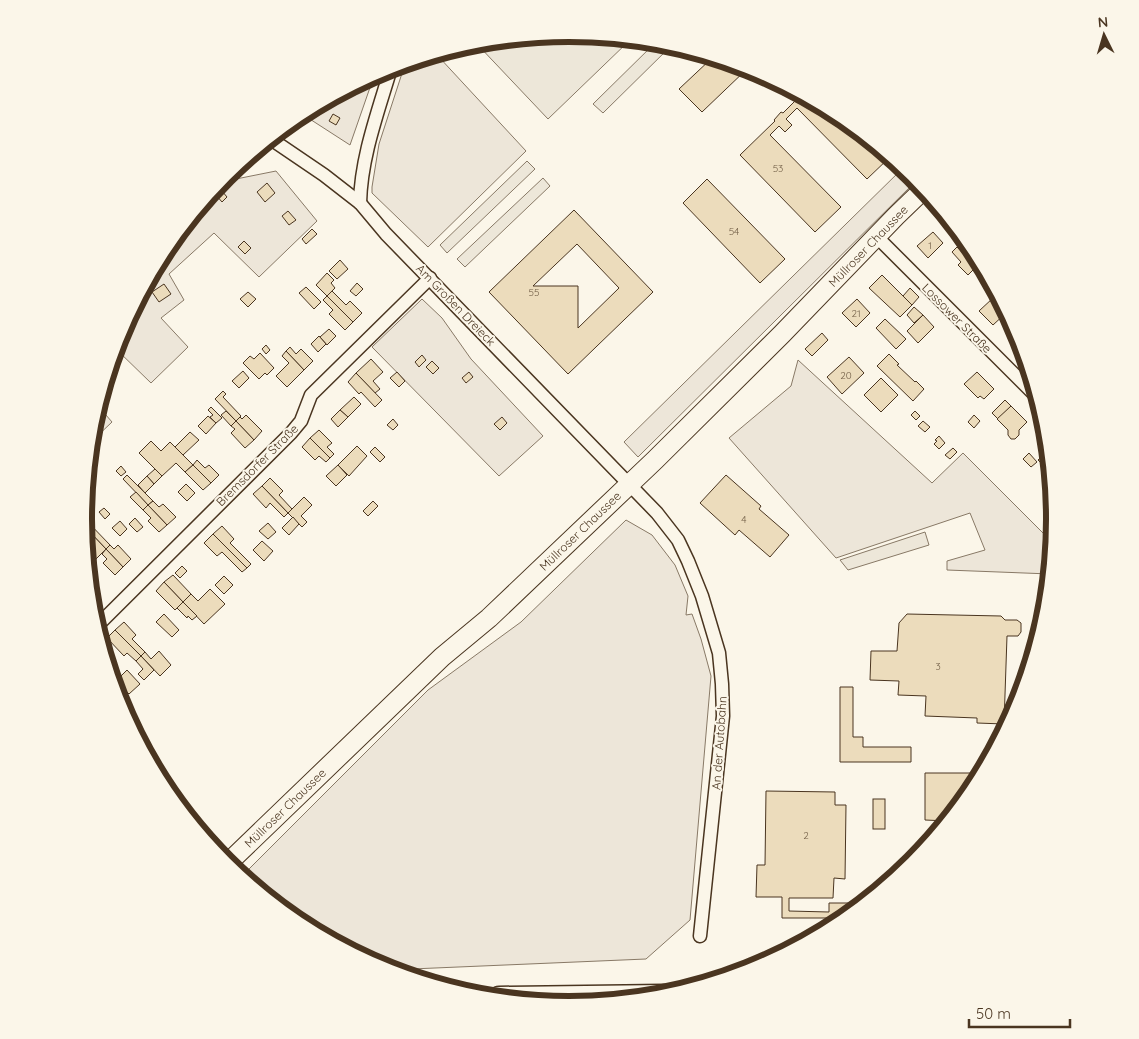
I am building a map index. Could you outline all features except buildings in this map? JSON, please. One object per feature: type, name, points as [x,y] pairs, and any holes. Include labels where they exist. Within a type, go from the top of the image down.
[{"type":"main road","name":"Müllroser Chaussee","points":[[233,858],[442,657],[489,618],[630,485],[919,195]]},
{"type":"street","points":[[360,203],[363,168],[388,79]]},
{"type":"street","name":"Am Großen Dreieck","points":[[277,143],[324,175],[360,203],[386,234],[630,485]]},
{"type":"street","name":"Lossower Straße","points":[[877,237],[1027,387]]},
{"type":"street","name":"Bremsdorfer Straße","points":[[104,620],[291,433],[301,421],[311,395],[430,278]]},
{"type":"street","name":"An der Autobahn","points":[[630,485],[657,513],[678,540],[702,596],[719,653],[723,716],[700,936]]},
{"type":"shaded area","points":[[570,42],[624,46],[548,119],[483,51]]},
{"type":"shaded area","points":[[648,50],[665,52],[603,113],[593,104]]},
{"type":"shaded area","points":[[442,60],[526,151],[428,247],[372,193],[379,144],[402,73]]},
{"type":"shaded area","points":[[370,87],[350,145],[310,119],[331,106]]},
{"type":"shaded area","points":[[527,161],[535,169],[447,253],[440,245]]},
{"type":"shaded area","points":[[276,171],[317,221],[259,277],[214,233],[169,274],[184,300],[161,318],[188,347],[151,383],[122,355],[129,337],[156,281],[173,254],[191,229],[235,179]]},
{"type":"shaded area","points":[[898,173],[911,186],[638,457],[624,442]]},
{"type":"shaded area","points":[[543,178],[550,186],[465,267],[457,259]]},
{"type":"shaded area","points":[[422,299],[442,318],[471,359],[543,436],[499,476],[372,347]]},
{"type":"shaded area","points":[[798,360],[932,483],[963,453],[1046,536],[1043,574],[947,570],[947,561],[985,550],[970,513],[836,558],[729,438],[791,386]]},
{"type":"shaded area","points":[[105,414],[112,422],[101,433]]},
{"type":"shaded area","points":[[626,520],[652,535],[675,565],[688,596],[686,615],[692,614],[711,676],[690,920],[646,959],[411,969],[387,960],[331,933],[279,898],[247,871],[428,690],[521,622]]},
{"type":"shaded area","points":[[925,532],[929,545],[848,570],[840,560]]},
{"type":"shaded area","points":[[190,809],[221,842],[219,843]]}]
